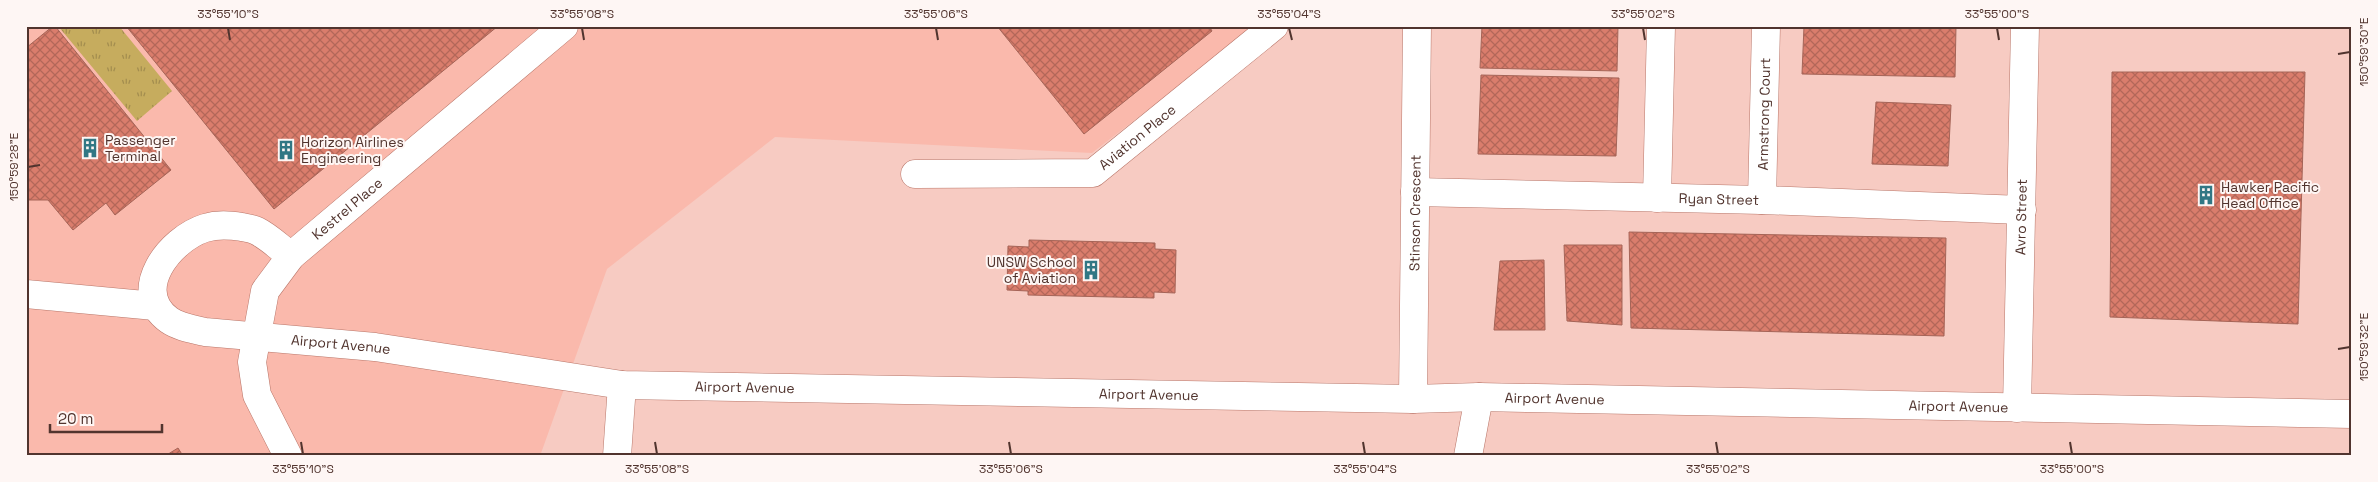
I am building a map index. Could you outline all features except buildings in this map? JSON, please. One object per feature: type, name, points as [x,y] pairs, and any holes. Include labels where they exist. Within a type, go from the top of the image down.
[{"type":"street","name":"Kestrel Place","points":[[288,456],[257,395],[252,362],[265,291],[291,256],[564,26]]},
{"type":"street","name":"Aviation Place","points":[[914,174],[1093,173],[1274,26]]},
{"type":"street","name":"Stinson Crescent","points":[[1413,399],[1417,26]]},
{"type":"street","points":[[1657,198],[1661,26]]},
{"type":"street","name":"Armstrong Court","points":[[1762,200],[1766,26]]},
{"type":"street","name":"Avro Street","points":[[2017,408],[2025,26]]},
{"type":"street","name":"Ryan Street","points":[[1414,192],[1762,200],[2022,210]]},
{"type":"street","points":[[26,294],[155,306],[152,281],[164,258],[182,240],[204,228],[224,224],[256,230],[291,256]]},
{"type":"street","name":"Airport Avenue","points":[[155,306],[169,320],[185,328],[205,332],[375,347],[622,385],[1413,399],[1479,397],[2352,414]]},
{"type":"street","points":[[617,456],[622,385]]},
{"type":"street","points":[[1468,456],[1479,397]]},
{"type":"shaded area","points":[[26,26],[1256,26],[1092,153],[775,137],[607,269],[540,456],[26,456]]},
{"type":"green space","points":[[58,26],[119,26],[172,91],[137,121]]},
{"type":"place","name":"Passenger Terminal","points":[[90,148]]},
{"type":"place","name":"Horizon Airlines Engineering","points":[[286,150]]},
{"type":"place","name":"Hawker Pacific Head Office","points":[[2206,195]]},
{"type":"place","name":"UNSW School of Aviation","points":[[1091,270]]}]
